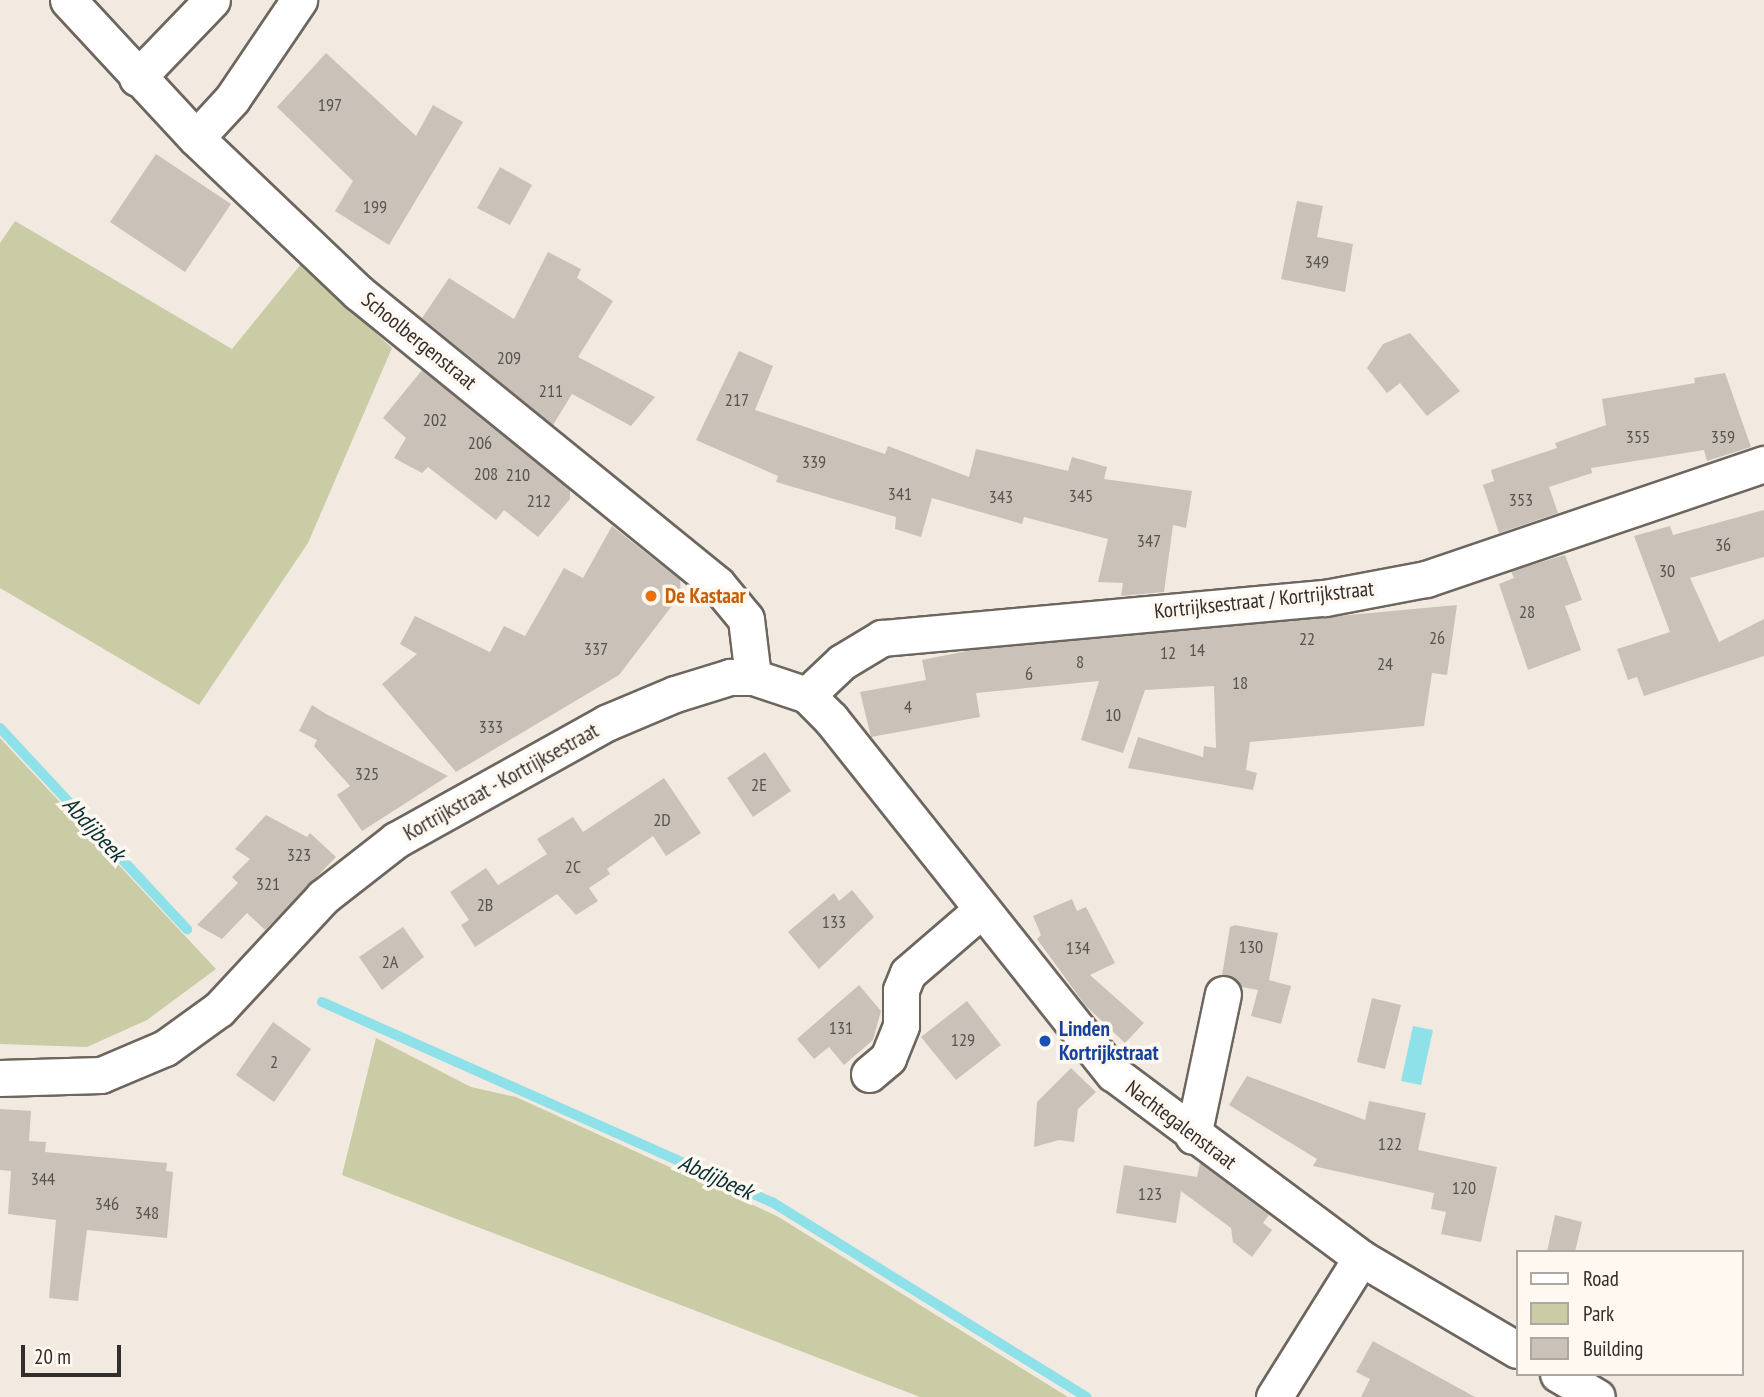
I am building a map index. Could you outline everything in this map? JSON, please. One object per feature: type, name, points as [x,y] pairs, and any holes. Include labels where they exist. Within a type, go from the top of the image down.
[{"type":"street","points":[[137,78],[212,0]]},
{"type":"street","points":[[197,138],[232,99],[299,0]]},
{"type":"street","name":"Schoolbergenstraat","points":[[84,5],[137,78],[359,293],[717,584],[746,619],[753,677]]},
{"type":"street","name":"Kortrijksestraat / Kortrijkstraat","points":[[807,695],[842,662],[882,638],[1325,598],[1426,579],[1764,464]]},
{"type":"street","name":"Kortrijkstraat - Kortrijksestraat","points":[[0,1078],[101,1075],[166,1048],[219,1009],[323,897],[396,840],[606,723],[675,694],[730,677],[753,677],[807,695]]},
{"type":"street","name":"Nachtegalenstraat","points":[[807,695],[831,719],[980,911],[1113,1073],[1193,1136],[1361,1258],[1516,1349]]},
{"type":"street","points":[[869,1074],[888,1058],[901,1025],[901,990],[908,974],[980,911]]},
{"type":"street","points":[[1193,1136],[1223,994]]},
{"type":"street","points":[[1274,1397],[1361,1258]]},
{"type":"street","points":[[1561,1376],[1597,1397]]},
{"type":"green space","points":[[15,221],[232,349],[301,264],[392,348],[308,543],[199,705],[0,588],[0,243]]},
{"type":"green space","points":[[0,738],[216,969],[147,1020],[87,1047],[0,1044]]},
{"type":"green space","points":[[376,1038],[471,1087],[516,1097],[777,1216],[1068,1397],[920,1397],[342,1175]]},
{"type":"water","points":[[1413,1026],[1433,1030],[1421,1085],[1401,1081]]},
{"type":"building","points":[[326,53],[416,136],[433,105],[463,122],[389,245],[335,211],[353,181],[277,107]]},
{"type":"building","points":[[156,154],[231,204],[185,272],[110,222]]},
{"type":"building","points":[[500,167],[532,185],[510,225],[477,208]]},
{"type":"building","points":[[1297,201],[1323,206],[1317,237],[1353,244],[1345,292],[1281,279]]},
{"type":"building","points":[[548,252],[581,269],[577,278],[613,301],[578,357],[655,397],[631,426],[572,394],[553,425],[422,318],[449,278],[514,319]]},
{"type":"building","points":[[1410,333],[1460,391],[1427,416],[1400,383],[1387,393],[1367,368],[1383,344]]},
{"type":"building","points":[[739,351],[773,366],[755,410],[885,454],[888,446],[969,477],[976,449],[1068,471],[1072,457],[1107,467],[1104,479],[1192,491],[1186,528],[1173,525],[1164,592],[1121,596],[1123,583],[1098,582],[1108,539],[1024,517],[1022,524],[932,498],[921,537],[895,529],[896,517],[776,482],[778,476],[696,440]]},
{"type":"building","points":[[422,370],[570,490],[570,499],[538,537],[504,510],[496,520],[428,467],[422,473],[394,458],[406,438],[383,418]]},
{"type":"building","points":[[1725,373],[1751,447],[1707,461],[1704,450],[1591,468],[1592,473],[1549,487],[1558,513],[1499,533],[1483,485],[1494,481],[1491,470],[1557,448],[1555,443],[1606,425],[1602,399],[1695,383],[1694,378]]},
{"type":"building","points":[[1764,510],[1764,557],[1690,578],[1719,642],[1764,619],[1764,656],[1644,696],[1637,677],[1628,680],[1617,649],[1670,632],[1634,536],[1670,526],[1673,535]]},
{"type":"building","points":[[612,526],[680,580],[681,594],[619,675],[456,772],[382,684],[417,654],[400,644],[415,616],[490,652],[504,626],[525,636],[564,568],[583,578]]},
{"type":"building","points":[[1565,555],[1582,600],[1565,606],[1581,650],[1528,670],[1499,584],[1514,578],[1511,571]]},
{"type":"building","points":[[1457,605],[1447,675],[1432,673],[1424,726],[1250,742],[1246,770],[1257,773],[1253,790],[1128,768],[1138,737],[1203,757],[1204,746],[1216,748],[1214,686],[1145,690],[1123,753],[1081,740],[1099,681],[976,693],[980,717],[871,737],[860,692],[926,680],[922,660],[972,650]]},
{"type":"building","points":[[312,705],[448,776],[362,831],[337,795],[350,786],[314,746],[317,740],[299,731]]},
{"type":"building","points":[[765,752],[791,791],[753,817],[727,778]]},
{"type":"building","points":[[664,778],[701,833],[666,856],[653,836],[607,869],[610,874],[589,888],[598,901],[576,915],[557,894],[475,947],[461,925],[469,920],[450,892],[486,868],[498,885],[547,854],[537,839],[573,817],[583,832]]},
{"type":"building","points":[[266,815],[307,837],[310,833],[336,857],[265,930],[247,913],[222,939],[197,925],[238,883],[232,877],[250,859],[235,849]]},
{"type":"building","points":[[852,890],[874,917],[819,969],[788,932],[834,893],[839,901]]},
{"type":"building","points":[[1072,899],[1077,911],[1086,907],[1115,963],[1090,975],[1144,1023],[1125,1043],[1085,1005],[1037,939],[1041,935],[1033,916]]},
{"type":"building","points":[[1235,925],[1278,933],[1269,980],[1291,986],[1281,1024],[1251,1016],[1258,990],[1242,987],[1236,979],[1222,975],[1230,927]]},
{"type":"building","points":[[403,927],[424,957],[382,990],[359,957]]},
{"type":"building","points":[[859,985],[881,1011],[873,1040],[844,1065],[829,1047],[814,1059],[797,1039]]},
{"type":"building","points":[[1372,998],[1401,1005],[1385,1069],[1357,1062]]},
{"type":"building","points":[[967,1001],[1001,1045],[956,1080],[921,1037]]},
{"type":"building","points":[[273,1022],[311,1049],[274,1102],[236,1075]]},
{"type":"building","points":[[1071,1068],[1096,1092],[1078,1109],[1074,1142],[1059,1140],[1034,1147],[1037,1102]]},
{"type":"building","points":[[1247,1076],[1365,1120],[1369,1101],[1426,1113],[1418,1150],[1497,1167],[1481,1242],[1441,1234],[1446,1212],[1431,1209],[1434,1193],[1313,1166],[1317,1159],[1229,1105]]},
{"type":"building","points":[[0,1109],[31,1111],[29,1141],[46,1142],[45,1152],[167,1163],[166,1171],[173,1172],[167,1238],[87,1230],[78,1301],[49,1298],[56,1220],[8,1214],[11,1171],[0,1170]]},
{"type":"building","points":[[1200,1163],[1269,1215],[1263,1223],[1272,1230],[1252,1257],[1233,1242],[1231,1228],[1181,1191],[1176,1223],[1116,1213],[1124,1165],[1197,1177]]},
{"type":"building","points":[[1555,1215],[1582,1222],[1575,1250],[1547,1250]]},
{"type":"building","points":[[1373,1341],[1475,1397],[1361,1397],[1370,1379],[1356,1372]]},
{"type":"waterway","name":"Abdijbeek","points":[[0,728],[187,929]]},
{"type":"waterway","name":"Abdijbeek","points":[[322,1002],[772,1202],[1086,1397]]},
{"type":"place","name":"De Kastaar","points":[[651,596]]},
{"type":"place","name":"Linden Kortrijkstraat","points":[[1045,1041]]}]
